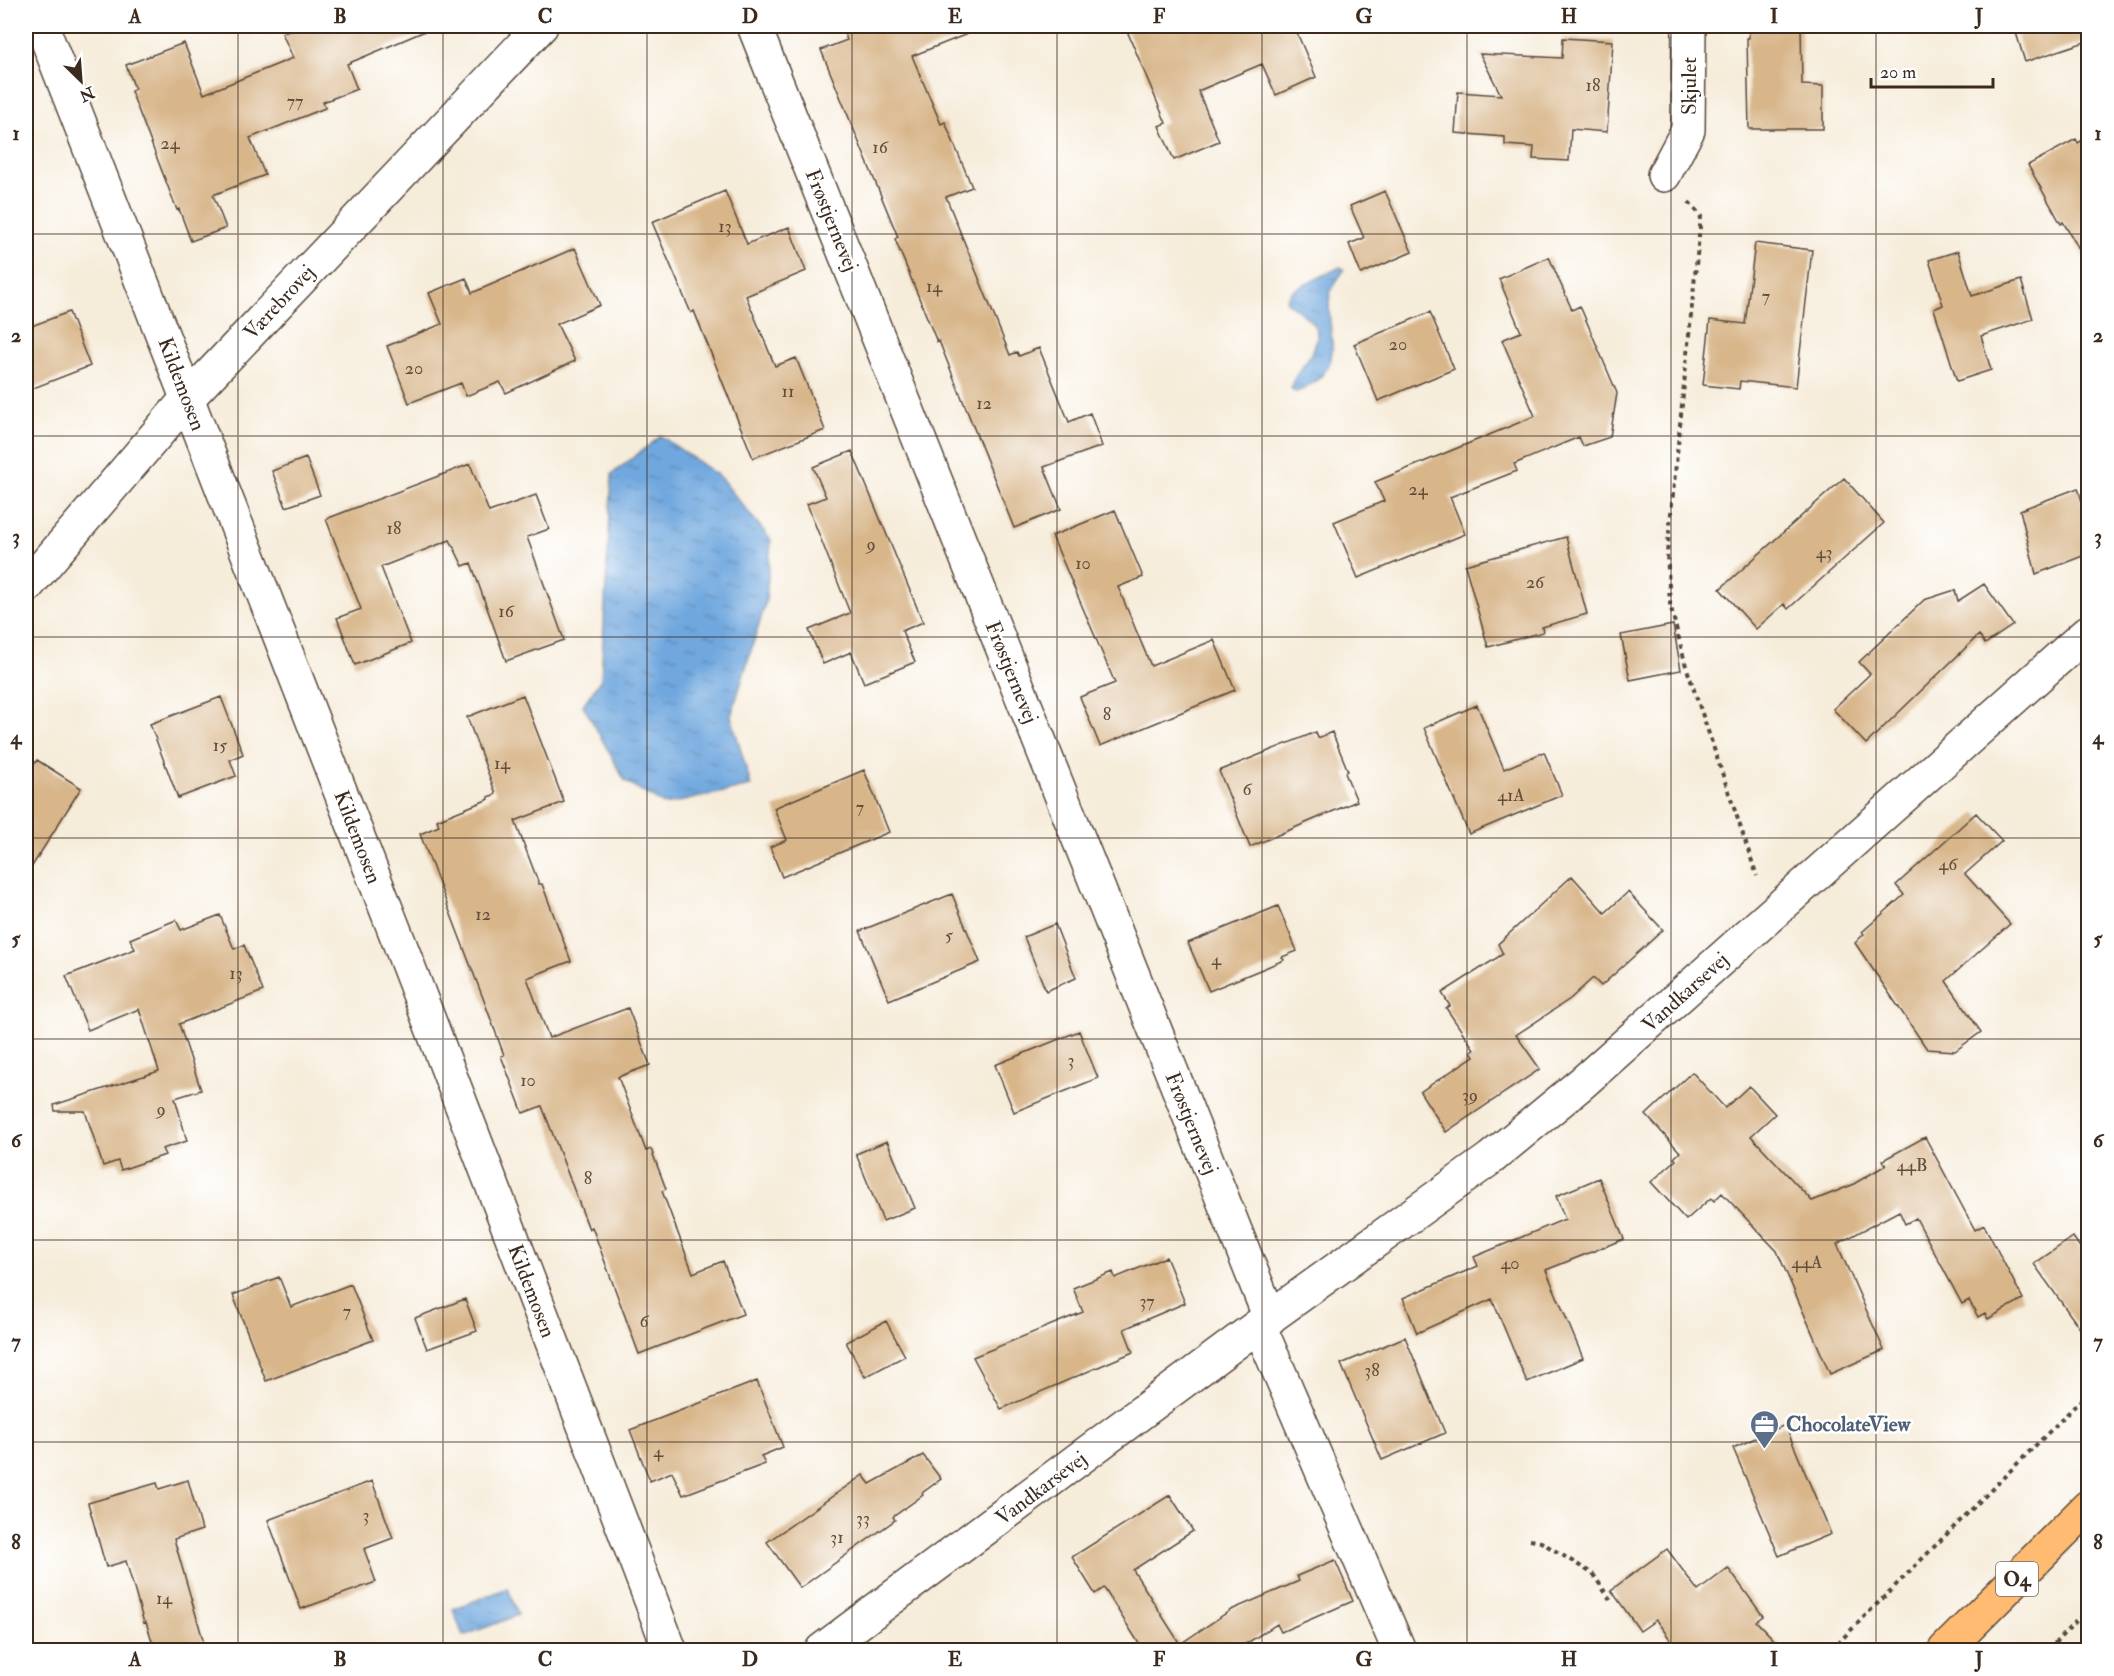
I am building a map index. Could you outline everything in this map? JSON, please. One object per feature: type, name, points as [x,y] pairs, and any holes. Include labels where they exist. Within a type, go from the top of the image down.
[{"type":"main road","name":"O4","points":[[1945,1650],[2088,1507]]},
{"type":"street","name":"Kildemosen","points":[[42,26],[401,947],[670,1650]]},
{"type":"street","name":"Værebrovej","points":[[26,586],[187,399],[541,26]]},
{"type":"street","name":"Frøstjernevej","points":[[754,26],[1265,1321]]},
{"type":"street","name":"Skjulet","points":[[1664,175],[1688,130],[1689,26]]},
{"type":"street","name":"Vandkarsevej","points":[[822,1650],[1265,1321],[1491,1158],[1582,1083],[2088,632]]},
{"type":"street","points":[[1265,1321],[1399,1650]]},
{"type":"path","points":[[1664,175],[1701,216],[1667,553],[1670,604],[1686,666],[1770,915]]},
{"type":"path","points":[[1831,1650],[2088,1393]]},
{"type":"path","points":[[1530,1540],[1541,1542],[1593,1574],[1611,1601]]},
{"type":"path","points":[[2048,1650],[2088,1610]]},
{"type":"water","points":[[1340,267],[1344,270],[1330,294],[1332,354],[1329,365],[1311,384],[1295,392],[1291,388],[1293,381],[1312,352],[1317,335],[1312,322],[1286,300],[1292,291]]},
{"type":"water","points":[[661,436],[720,477],[771,540],[766,601],[731,716],[751,786],[665,805],[625,781],[583,705],[601,679],[612,474]]},
{"type":"water","points":[[508,1588],[518,1615],[463,1636],[453,1609]]},
{"type":"building","points":[[302,26],[437,26],[347,64],[357,89],[323,102],[325,108],[250,138],[265,175],[213,195],[226,228],[191,241],[131,91],[135,89],[126,65],[184,43],[204,94],[293,58],[282,33]]},
{"type":"building","points":[[841,26],[985,27],[912,56],[941,124],[945,122],[972,187],[946,197],[1010,355],[1017,352],[1019,356],[1039,348],[1069,422],[1090,413],[1102,446],[1044,467],[1061,509],[1014,528],[939,341],[937,342],[895,239],[898,237],[821,50],[847,40]]},
{"type":"building","points":[[1125,26],[1294,26],[1316,77],[1276,95],[1262,64],[1198,91],[1219,141],[1174,160],[1159,126],[1166,123]]},
{"type":"building","points":[[1749,26],[1801,26],[1802,85],[1823,86],[1823,129],[1749,129],[1747,38],[1749,38]]},
{"type":"building","points":[[2014,26],[2088,26],[2088,41],[2025,62]]},
{"type":"building","points":[[1563,38],[1613,41],[1607,132],[1571,129],[1569,161],[1533,159],[1534,147],[1505,145],[1505,137],[1455,133],[1458,92],[1501,95],[1480,54],[1562,58]]},
{"type":"building","points":[[2088,137],[2088,264],[2063,222],[2061,224],[2028,165],[2076,139],[2078,143]]},
{"type":"building","points":[[725,191],[747,244],[789,227],[806,271],[746,296],[775,366],[796,358],[825,430],[753,458],[694,311],[691,313],[652,222]]},
{"type":"building","points":[[1385,191],[1412,252],[1361,274],[1349,244],[1364,238],[1350,206]]},
{"type":"building","points":[[1755,243],[1812,250],[1796,387],[1740,381],[1739,389],[1703,385],[1710,320],[1745,324]]},
{"type":"building","points":[[575,248],[600,305],[557,324],[575,361],[506,393],[500,382],[466,396],[461,383],[409,403],[387,346],[442,324],[429,293],[466,278],[472,293]]},
{"type":"building","points":[[1958,251],[1972,296],[2021,280],[2033,319],[1981,336],[1991,370],[1957,381],[1934,309],[1943,305],[1929,260]]},
{"type":"building","points":[[1549,257],[1572,310],[1580,306],[1617,393],[1610,437],[1583,446],[1579,437],[1514,464],[1517,471],[1450,497],[1465,534],[1358,578],[1334,522],[1384,501],[1375,482],[1535,416],[1502,340],[1521,332],[1499,279]]},
{"type":"building","points":[[69,312],[90,366],[26,391],[26,328]]},
{"type":"building","points":[[1430,312],[1454,369],[1378,401],[1354,344]]},
{"type":"building","points":[[852,451],[923,622],[902,631],[915,662],[864,683],[851,652],[823,664],[809,630],[850,613],[807,504],[826,497],[813,467]]},
{"type":"building","points":[[306,458],[320,495],[286,507],[272,471]]},
{"type":"building","points":[[470,464],[489,512],[536,495],[549,529],[527,537],[564,640],[506,661],[471,563],[463,566],[450,540],[381,567],[411,643],[355,665],[337,618],[361,609],[326,519]]},
{"type":"building","points":[[1844,478],[1884,523],[1788,609],[1784,604],[1756,629],[1720,589]]},
{"type":"building","points":[[2078,488],[2088,522],[2088,554],[2036,574],[2020,510]]},
{"type":"building","points":[[1115,510],[1143,577],[1118,587],[1151,666],[1214,640],[1235,690],[1100,746],[1080,697],[1115,683],[1052,536]]},
{"type":"building","points":[[1566,537],[1587,614],[1542,627],[1543,632],[1488,647],[1465,565]]},
{"type":"building","points":[[1984,584],[2013,625],[1985,644],[1979,635],[1866,744],[1833,709],[1870,674],[1859,662],[1924,600],[1955,590],[1958,601]]},
{"type":"building","points":[[1673,625],[1681,670],[1630,680],[1621,635]]},
{"type":"building","points":[[523,695],[564,802],[515,821],[571,961],[527,978],[549,1038],[628,1008],[650,1065],[618,1077],[646,1151],[651,1149],[666,1189],[662,1191],[693,1273],[723,1261],[743,1314],[639,1354],[592,1227],[589,1229],[542,1106],[523,1113],[501,1056],[504,1055],[483,998],[420,834],[439,826],[437,820],[496,794],[467,717]]},
{"type":"building","points":[[221,697],[243,754],[230,760],[236,776],[178,798],[150,724]]},
{"type":"building","points":[[1477,705],[1504,769],[1544,752],[1562,795],[1469,834],[1424,728]]},
{"type":"building","points":[[1316,732],[1318,738],[1332,732],[1357,801],[1250,847],[1219,771]]},
{"type":"building","points":[[37,760],[81,788],[26,876],[26,778]]},
{"type":"building","points":[[864,770],[889,832],[782,877],[770,847],[787,840],[774,808]]},
{"type":"building","points":[[1976,813],[2002,841],[1965,874],[2010,924],[1946,981],[1981,1032],[1955,1051],[1927,1049],[1855,943],[1864,934],[1862,932],[1904,895],[1896,885]]},
{"type":"building","points":[[1572,876],[1605,913],[1628,892],[1663,930],[1601,986],[1593,978],[1570,999],[1516,1035],[1540,1069],[1446,1132],[1420,1092],[1474,1056],[1471,1051],[1474,1049],[1446,1008],[1450,1006],[1442,993],[1503,954],[1498,944]]},
{"type":"building","points":[[952,894],[980,962],[889,1000],[860,931]]},
{"type":"building","points":[[1278,906],[1297,951],[1282,957],[1284,960],[1209,991],[1188,943]]},
{"type":"building","points":[[220,915],[234,949],[244,945],[263,991],[179,1024],[201,1090],[175,1098],[187,1141],[162,1149],[165,1155],[121,1170],[118,1161],[103,1166],[85,1111],[55,1111],[54,1105],[159,1071],[139,1009],[88,1030],[66,976],[135,949],[130,939],[176,920],[181,930]]},
{"type":"building","points":[[1055,924],[1076,978],[1046,991],[1024,937]]},
{"type":"building","points":[[1079,1031],[1098,1078],[1014,1112],[995,1065]]},
{"type":"building","points":[[1692,1072],[1725,1108],[1749,1086],[1775,1114],[1751,1136],[1812,1201],[1852,1185],[1886,1165],[1883,1160],[1925,1137],[1975,1230],[1984,1225],[2023,1299],[1988,1319],[1985,1313],[1978,1317],[1969,1300],[1962,1304],[1916,1218],[1905,1224],[1899,1211],[1837,1244],[1884,1350],[1830,1374],[1777,1251],[1722,1193],[1714,1201],[1711,1198],[1686,1220],[1651,1182],[1676,1160],[1674,1158],[1680,1152],[1646,1115]]},
{"type":"building","points":[[887,1141],[915,1208],[883,1221],[856,1154]]},
{"type":"building","points":[[1599,1178],[1624,1239],[1546,1270],[1583,1358],[1527,1382],[1492,1299],[1417,1333],[1403,1298],[1478,1266],[1474,1257],[1565,1219],[1556,1196]]},
{"type":"building","points":[[2073,1237],[2088,1259],[2088,1340],[2034,1264]]},
{"type":"building","points":[[1166,1257],[1185,1303],[1124,1329],[1133,1352],[1001,1409],[973,1357],[1083,1312],[1073,1288],[1113,1272],[1115,1278]]},
{"type":"building","points":[[279,1277],[291,1307],[351,1284],[373,1340],[266,1381],[233,1295]]},
{"type":"building","points":[[465,1299],[477,1331],[427,1349],[415,1318]]},
{"type":"building","points":[[886,1321],[905,1356],[865,1377],[846,1342]]},
{"type":"building","points":[[1405,1337],[1445,1433],[1382,1460],[1341,1364]]},
{"type":"building","points":[[757,1381],[783,1447],[761,1456],[765,1464],[683,1495],[672,1472],[650,1481],[630,1430]]},
{"type":"building","points":[[1785,1425],[1831,1534],[1779,1556],[1733,1448]]},
{"type":"building","points":[[923,1455],[941,1479],[893,1517],[895,1520],[800,1588],[767,1542],[863,1475],[870,1484]]},
{"type":"building","points":[[188,1480],[202,1530],[174,1539],[206,1650],[155,1650],[146,1622],[144,1623],[126,1561],[106,1567],[88,1503],[157,1483],[159,1489]]},
{"type":"building","points":[[372,1481],[393,1538],[364,1549],[376,1582],[301,1609],[268,1520]]},
{"type":"building","points":[[1170,1495],[1193,1531],[1133,1570],[1180,1644],[1231,1610],[1299,1581],[1297,1576],[1335,1560],[1353,1601],[1281,1632],[1277,1624],[1236,1650],[1143,1650],[1104,1588],[1095,1594],[1072,1557]]},
{"type":"building","points":[[1667,1549],[1698,1591],[1728,1568],[1763,1616],[1756,1621],[1784,1650],[1678,1650],[1656,1620],[1640,1631],[1611,1590]]},
{"type":"place","name":"ChocolateView","points":[[1765,1450]]}]
